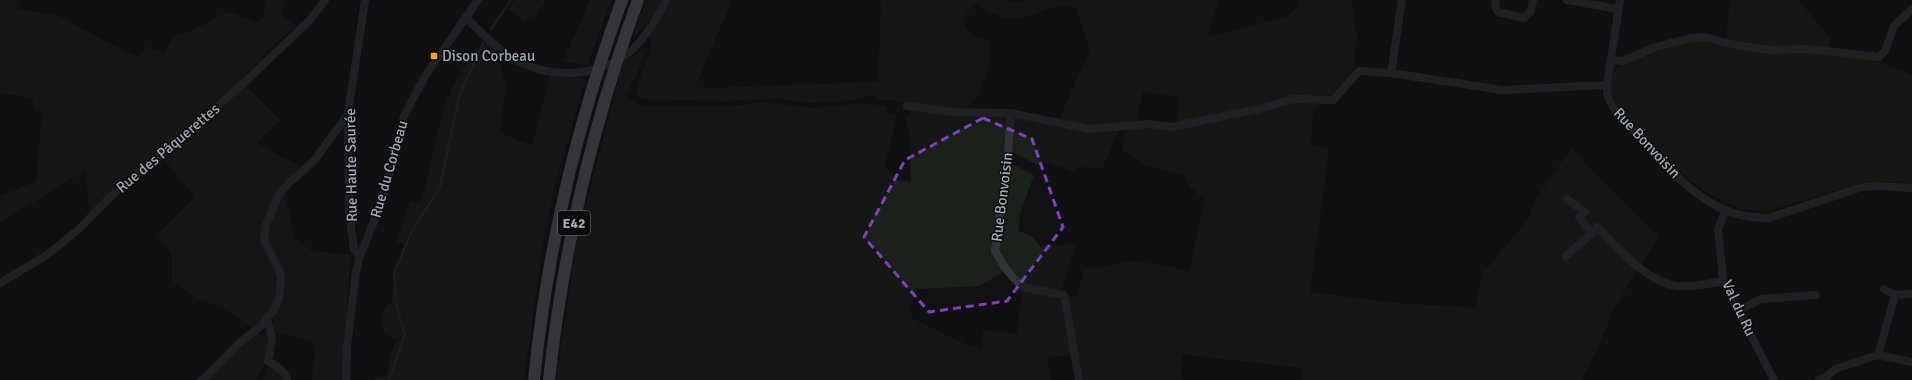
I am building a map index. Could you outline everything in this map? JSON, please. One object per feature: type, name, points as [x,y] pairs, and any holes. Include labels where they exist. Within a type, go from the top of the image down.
[{"type":"highway","name":"E42","points":[[534,380],[545,289],[568,176],[594,77],[622,0]]},
{"type":"highway","name":"E42","points":[[549,380],[559,301],[571,234],[594,137],[613,69],[638,0]]},
{"type":"street","name":"Rue des Pâquerettes","points":[[0,283],[47,255],[79,229],[112,195],[186,134],[247,80],[310,20],[325,0]]},
{"type":"street","name":"Rue Haute Saurée","points":[[360,256],[354,250],[349,210],[348,114],[365,0]]},
{"type":"street","name":"Rue du Corbeau","points":[[346,380],[347,346],[356,272],[360,256],[383,199],[397,138],[410,102],[425,76],[478,0]]},
{"type":"street","points":[[466,18],[509,56],[535,68],[555,73],[582,73],[606,67],[627,54],[646,35],[666,0]]},
{"type":"street","points":[[1391,73],[1402,0]]},
{"type":"street","points":[[1496,0],[1495,6],[1498,12],[1524,18],[1531,11],[1533,0]]},
{"type":"street","points":[[1567,0],[1618,9]]},
{"type":"street","points":[[907,106],[952,112],[1011,113],[1089,128],[1148,124],[1172,128],[1263,108],[1294,99],[1333,100],[1359,71],[1391,73],[1502,90],[1607,85],[1620,0]]},
{"type":"street","points":[[1611,60],[1622,61],[1656,47],[1686,39],[1705,37],[1739,46],[1772,50],[1807,48],[1879,57],[1885,51],[1894,26],[1912,9]]},
{"type":"street","name":"Rue Bonvoisin","points":[[1607,85],[1606,91],[1613,107],[1658,156],[1686,185],[1699,196],[1726,210],[1753,218],[1769,218],[1862,187],[1882,186],[1912,188]]},
{"type":"street","name":"Rue Bonvoisin","points":[[1011,113],[1008,153],[995,251],[1005,268],[1018,283],[1026,288],[1064,295],[1079,380]]},
{"type":"street","points":[[201,380],[209,374],[238,344],[262,325],[273,311],[278,298],[281,278],[279,270],[264,240],[269,218],[279,194],[314,161],[348,114]]},
{"type":"street","points":[[1567,199],[1584,212],[1579,218],[1592,233]]},
{"type":"street","name":"Val du Ru","points":[[1726,210],[1718,229],[1723,281],[1774,380]]},
{"type":"street","points":[[1566,256],[1597,227],[1636,267],[1670,284],[1678,286],[1723,281]]},
{"type":"street","points":[[1884,289],[1895,295],[1912,294]]},
{"type":"street","points":[[1737,310],[1761,299],[1816,295]]},
{"type":"street","points":[[1878,355],[1895,295]]},
{"type":"street","points":[[267,318],[272,339],[268,361],[279,368],[287,377],[287,380]]},
{"type":"street","points":[[1819,380],[1825,378],[1835,369],[1878,355],[1912,362]]},
{"type":"highlighted area","points":[[983,118],[1032,139],[1063,227],[1007,301],[929,312],[864,237],[905,160]]},
{"type":"shaded area","points":[[0,0],[14,0],[19,9],[58,16],[128,53],[137,56],[148,46],[156,51],[165,53],[173,36],[192,31],[227,12],[256,22],[263,18],[266,0],[285,0],[281,15],[297,26],[280,39],[235,86],[89,215],[86,170],[0,222],[0,196],[36,182],[42,113],[34,109],[33,99],[19,95],[0,94]]},
{"type":"shaded area","points":[[515,0],[546,0],[535,18],[531,15],[525,22],[508,9]]},
{"type":"shaded area","points":[[590,0],[611,0],[588,64],[563,62]]},
{"type":"shaded area","points":[[646,0],[660,0],[651,19],[633,38]]},
{"type":"shaded area","points":[[670,0],[732,0],[695,87],[708,88],[878,82],[881,0],[1001,0],[1017,3],[1031,0],[1219,0],[1207,37],[1288,16],[1300,4],[1297,0],[1351,0],[1357,38],[1352,71],[1332,94],[1322,97],[1288,96],[1260,105],[1176,124],[1179,97],[1143,92],[1135,122],[1086,126],[1059,120],[1090,50],[1076,8],[1069,6],[1055,7],[1018,18],[1008,18],[997,15],[977,4],[969,10],[963,21],[965,26],[974,36],[991,42],[989,63],[978,97],[961,110],[950,110],[890,100],[877,100],[873,95],[853,100],[809,103],[776,98],[726,101],[642,99],[636,93],[638,82],[652,48],[650,36]]},
{"type":"shaded area","points":[[1730,0],[1798,0],[1831,38],[1828,52],[1875,61],[1912,75],[1912,183],[1868,181],[1767,211],[1743,209],[1714,197],[1688,179],[1619,110],[1611,93],[1611,78],[1619,66],[1660,47],[1695,40],[1726,42]]},
{"type":"shaded area","points":[[484,39],[495,47],[506,87],[500,133],[532,146],[550,75],[585,79],[554,189],[541,257],[524,380],[375,380],[375,377],[386,378],[391,353],[397,340],[384,333],[382,313],[388,303],[392,303],[396,272],[404,244],[396,241],[410,201],[420,203],[441,118],[454,84]]},
{"type":"shaded area","points":[[644,49],[640,67],[625,97],[642,107],[734,106],[765,102],[815,108],[860,103],[888,106],[886,113],[897,115],[885,166],[897,180],[911,182],[910,139],[906,117],[912,110],[1009,116],[993,253],[1004,271],[980,286],[917,289],[909,308],[913,319],[967,345],[983,350],[983,330],[1017,334],[1022,288],[1057,296],[1061,303],[1071,355],[1046,357],[1051,380],[556,380],[578,234],[623,63]]},
{"type":"shaded area","points":[[246,86],[280,120],[256,143],[303,168],[267,215],[260,236],[274,268],[276,285],[273,302],[270,309],[260,322],[253,327],[219,306],[199,299],[172,280],[172,254],[158,234],[195,197],[161,156]]},
{"type":"shaded area","points":[[1291,101],[1320,102],[1313,109],[1311,145],[1329,148],[1310,292],[1396,303],[1475,308],[1482,275],[1529,218],[1533,204],[1571,148],[1658,237],[1614,308],[1606,329],[1582,380],[1302,380],[1303,368],[1181,354],[1182,380],[1081,380],[1065,296],[1076,297],[1085,270],[1133,261],[1173,267],[1189,272],[1205,199],[1191,188],[1183,174],[1141,164],[1136,158],[1122,149],[1125,131],[1130,128],[1144,126],[1165,130]]},
{"type":"shaded area","points":[[1012,116],[1119,130],[1102,168],[1078,167],[1075,172],[1045,162],[1037,165],[1011,151]]},
{"type":"shaded area","points":[[1008,162],[1034,175],[1020,214],[1018,231],[1032,236],[1041,247],[1076,244],[1061,291],[1031,286],[1020,282],[1005,265],[997,249]]},
{"type":"shaded area","points":[[284,189],[294,238],[312,251],[351,255],[341,380],[312,380],[315,349],[311,340],[275,332],[273,318],[282,288],[266,243],[267,228]]},
{"type":"shaded area","points":[[255,333],[267,335],[265,361],[256,380],[205,380],[243,341]]},
{"type":"shaded area","points":[[269,365],[282,373],[285,380],[263,380]]},
{"type":"waterway","points":[[491,29],[511,0]]},
{"type":"waterway","points":[[389,380],[405,335],[396,304],[394,273],[412,231],[440,187],[459,96],[483,44]]},
{"type":"place","name":"Dison Corbeau","points":[[434,56]]}]
